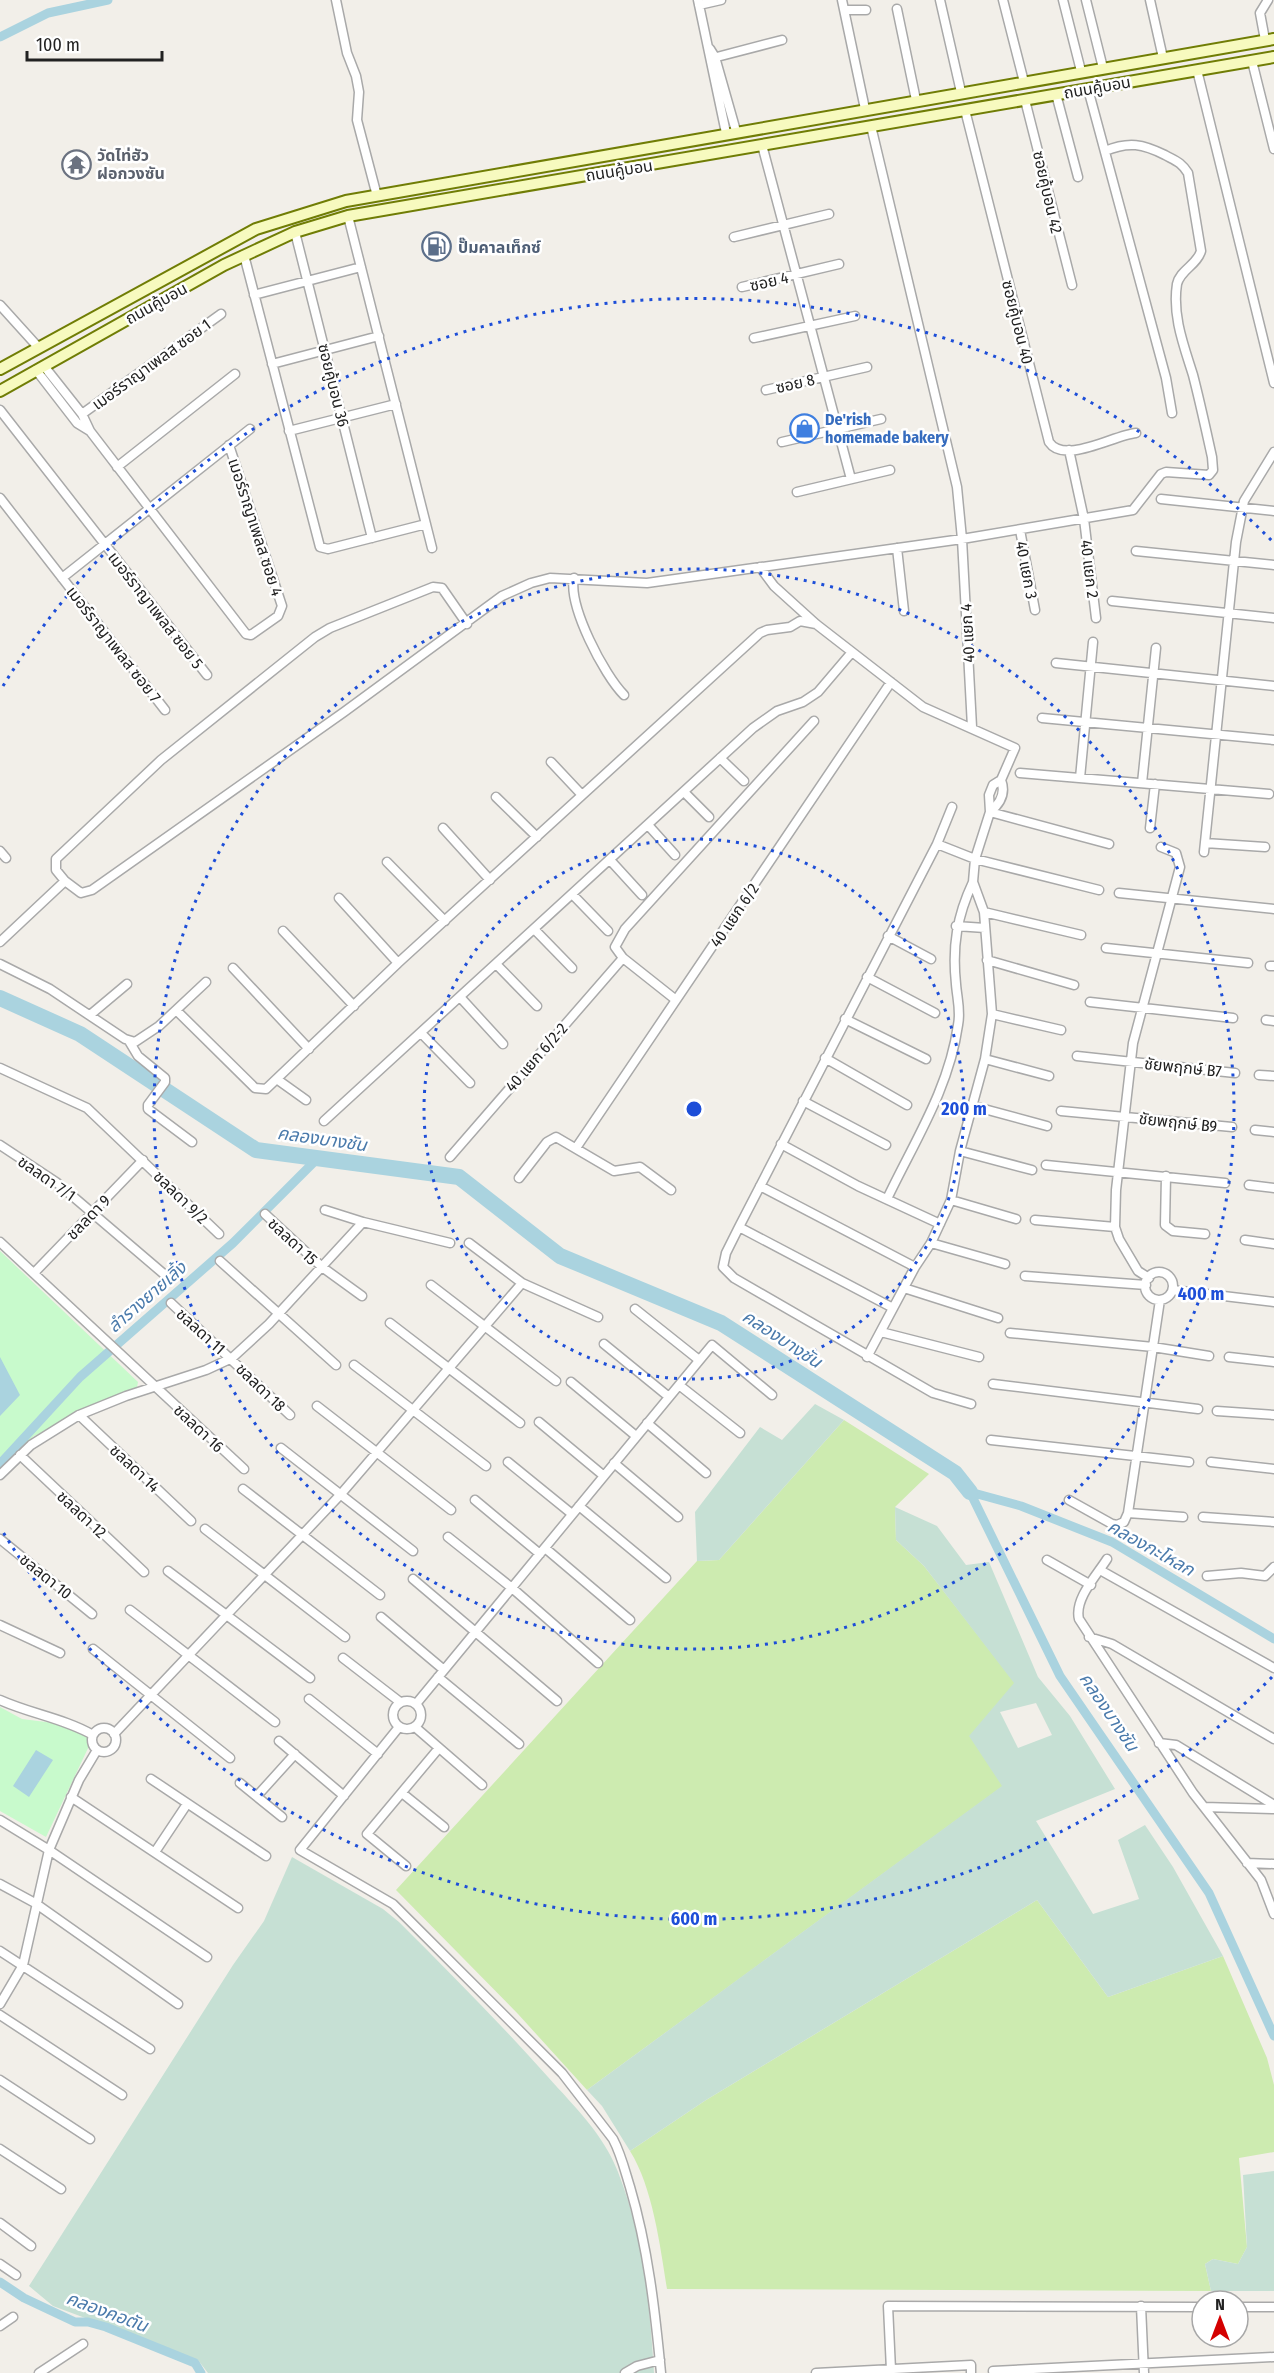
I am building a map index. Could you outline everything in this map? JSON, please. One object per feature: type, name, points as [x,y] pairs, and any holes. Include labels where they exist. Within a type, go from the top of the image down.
[{"type":"main road","name":"ถนนคู้บอน","points":[[0,369],[256,230],[346,201],[731,132],[1269,40]]},
{"type":"main road","name":"ถนนคู้บอน","points":[[0,391],[244,255],[295,232],[348,216],[1274,57]]},
{"type":"main road","points":[[486,176],[489,191]]},
{"type":"street","points":[[336,0],[345,43],[356,76],[359,92],[357,120],[377,196]]},
{"type":"street","points":[[721,0],[699,2],[731,132]]},
{"type":"street","points":[[842,0],[865,109]]},
{"type":"street","points":[[940,0],[961,92]]},
{"type":"street","points":[[1003,0],[1024,82]]},
{"type":"street","points":[[1063,0],[1082,71]]},
{"type":"street","points":[[1086,0],[1103,68]]},
{"type":"street","points":[[1150,0],[1163,58]]},
{"type":"street","points":[[1268,0],[1260,13],[1269,40]]},
{"type":"street","points":[[897,9],[916,100]]},
{"type":"street","points":[[845,10],[866,10]]},
{"type":"street","points":[[712,58],[782,40]]},
{"type":"street","points":[[1252,61],[1274,149]]},
{"type":"street","points":[[1197,70],[1274,383]]},
{"type":"street","points":[[1088,88],[1166,378],[1172,413]]},
{"type":"street","points":[[1056,94],[1078,177]]},
{"type":"street","name":"ซอยคู้บอน 42","points":[[1025,100],[1072,285]]},
{"type":"street","name":"ซอยคู้บอน 40","points":[[965,110],[1048,442],[1058,451],[1069,450]]},
{"type":"street","name":"40 แยก 4","points":[[871,126],[957,487],[972,727]]},
{"type":"street","points":[[467,624],[442,588],[433,587],[339,624],[315,637],[161,760],[56,859],[56,870],[81,893],[92,890],[467,624],[502,596],[531,583],[550,578],[574,578],[647,583],[1020,530],[1133,510],[1161,474],[1205,476],[1211,472],[1214,465],[1193,377],[1177,324],[1177,284],[1182,274],[1199,257],[1201,251],[1188,173],[1182,163],[1151,147],[1130,144],[1105,151]]},
{"type":"street","points":[[762,145],[851,478]]},
{"type":"street","points":[[735,237],[829,214]]},
{"type":"street","points":[[348,216],[432,548]]},
{"type":"street","name":"ซอยคู้บอน 36","points":[[295,232],[372,538]]},
{"type":"street","points":[[244,255],[320,547],[328,549],[426,524]]},
{"type":"street","name":"ซอย 4","points":[[741,287],[839,264]]},
{"type":"street","points":[[254,295],[361,267]]},
{"type":"street","points":[[0,305],[38,347]]},
{"type":"street","name":"เมอร์ราญาเพลส ซอย 1","points":[[82,414],[221,314]]},
{"type":"street","points":[[754,338],[855,316]]},
{"type":"street","points":[[272,364],[379,336]]},
{"type":"street","name":"ซอย 8","points":[[766,390],[867,367]]},
{"type":"street","points":[[40,368],[82,414],[90,430],[150,509]]},
{"type":"street","points":[[40,368],[77,423],[90,430]]},
{"type":"street","points":[[117,466],[235,374]]},
{"type":"street","points":[[289,431],[396,404]]},
{"type":"street","name":"เมอร์ราญาเพลส ซอย 5","points":[[0,410],[207,675]]},
{"type":"street","points":[[782,442],[881,419]]},
{"type":"street","points":[[62,578],[250,429]]},
{"type":"street","points":[[1084,519],[1069,450],[1105,443],[1123,434],[1136,433]]},
{"type":"street","name":"เมอร์ราญาเพลส ซอย 4","points":[[150,509],[246,634],[254,634],[282,609],[229,445]]},
{"type":"street","points":[[1265,847],[1204,848],[1228,613],[1242,508],[1250,488],[1274,452]]},
{"type":"street","points":[[796,492],[890,470]]},
{"type":"street","name":"เมอร์ราญาเพลส ซอย 7","points":[[0,498],[165,710]]},
{"type":"street","points":[[1161,499],[1274,511]]},
{"type":"street","name":"40 แยก 2","points":[[1084,519],[1096,618]]},
{"type":"street","name":"40 แยก 3","points":[[1020,530],[1035,610]]},
{"type":"street","points":[[897,548],[904,611]]},
{"type":"street","points":[[1136,551],[1274,565]]},
{"type":"street","points":[[760,567],[774,586],[816,624],[923,707],[1015,748],[1001,780],[1004,789],[999,805],[990,812],[975,859],[973,882],[956,926],[953,957],[959,1022],[952,1060],[939,1096],[887,1199]]},
{"type":"street","points":[[574,578],[572,588],[576,605],[609,678],[624,694]]},
{"type":"street","points":[[1112,601],[1274,618]]},
{"type":"street","points":[[176,1010],[255,1088],[266,1089],[398,963],[760,633],[790,627],[801,621],[816,624]]},
{"type":"street","points":[[1080,778],[1094,642]]},
{"type":"street","points":[[1142,783],[1156,648]]},
{"type":"street","points":[[324,1121],[720,758],[777,711],[803,702],[818,692],[852,652]]},
{"type":"street","points":[[1056,663],[1274,686]]},
{"type":"street","name":"40 แยก 6/2","points":[[576,1148],[891,682]]},
{"type":"street","points":[[1042,718],[1274,740]]},
{"type":"street","points":[[676,1000],[623,958],[615,947],[625,929],[814,721]]},
{"type":"street","points":[[720,758],[744,781]]},
{"type":"street","points":[[551,762],[582,795]]},
{"type":"street","points":[[1020,773],[1269,794]]},
{"type":"street","points":[[1150,828],[1155,784]]},
{"type":"street","points":[[684,792],[709,817]]},
{"type":"street","points":[[496,797],[537,837]]},
{"type":"street","points":[[952,807],[937,844],[781,1144],[724,1262],[727,1272],[867,1357],[933,1394],[971,1404]]},
{"type":"street","points":[[990,812],[1109,844]]},
{"type":"street","points":[[648,825],[675,855]]},
{"type":"street","points":[[443,828],[490,880]]},
{"type":"street","points":[[937,844],[975,859],[1099,890]]},
{"type":"street","points":[[1025,1276],[1147,1282],[1156,1273],[1166,1274],[1172,1281],[1173,1290],[1170,1295],[1160,1300],[1151,1297],[1147,1282],[1126,1255],[1115,1227],[1124,1117],[1141,1007],[1158,954],[1180,867],[1176,853],[1161,847]]},
{"type":"street","points":[[610,860],[642,895]]},
{"type":"street","points":[[387,862],[445,921]]},
{"type":"street","points":[[0,941],[65,880]]},
{"type":"street","points":[[867,1357],[915,1267],[931,1243],[951,1200],[960,1151],[985,1059],[992,1014],[984,912],[973,882]]},
{"type":"street","points":[[1119,893],[1268,908]]},
{"type":"street","points":[[572,894],[608,931]]},
{"type":"street","points":[[339,898],[398,963]]},
{"type":"street","points":[[984,912],[1081,934]]},
{"type":"street","points":[[956,926],[985,928]]},
{"type":"street","points":[[534,929],[572,968]]},
{"type":"street","points":[[283,931],[354,1006]]},
{"type":"street","points":[[888,936],[931,958]]},
{"type":"street","points":[[1106,948],[1248,963]]},
{"type":"street","name":"40 แยก 6/2-2","points":[[450,1157],[623,958]]},
{"type":"street","points":[[987,960],[1074,985]]},
{"type":"street","points":[[0,964],[50,989],[129,1041],[138,1056],[163,1076],[165,1082],[148,1106],[160,1119],[192,1142]]},
{"type":"street","points":[[496,964],[537,1006]]},
{"type":"street","points":[[233,968],[309,1048]]},
{"type":"street","points":[[867,977],[935,1013]]},
{"type":"street","points":[[129,1041],[141,1040],[206,982]]},
{"type":"street","points":[[90,1015],[127,984]]},
{"type":"street","points":[[460,997],[503,1044]]},
{"type":"street","points":[[1090,1002],[1233,1018]]},
{"type":"street","points":[[992,1014],[1062,1030]]},
{"type":"street","points":[[845,1019],[926,1059]]},
{"type":"street","points":[[421,1032],[470,1083]]},
{"type":"street","name":"ชัยพฤกษ์ B7","points":[[1077,1056],[1235,1073]]},
{"type":"street","points":[[825,1058],[907,1105]]},
{"type":"street","points":[[985,1059],[1049,1076]]},
{"type":"street","name":"ชลลดา 9/2","points":[[0,1068],[79,1103],[143,1160],[219,1234]]},
{"type":"street","points":[[1259,1075],[1274,1076]]},
{"type":"street","points":[[278,1080],[306,1101]]},
{"type":"street","points":[[803,1101],[886,1145]]},
{"type":"street","points":[[973,1106],[1047,1126]]},
{"type":"street","name":"ชัยพฤกษ์ B9","points":[[1061,1111],[1232,1127]]},
{"type":"street","points":[[1255,1130],[1274,1132]]},
{"type":"street","points":[[519,1178],[552,1138],[561,1138],[614,1171],[640,1167],[671,1190]]},
{"type":"street","points":[[781,1144],[940,1224]]},
{"type":"street","name":"ชลลดา 7/1","points":[[0,1145],[56,1182],[93,1211],[165,1275]]},
{"type":"street","points":[[960,1151],[1032,1170]]},
{"type":"street","name":"ชลลดา 9","points":[[34,1273],[143,1160]]},
{"type":"street","points":[[1046,1165],[1118,1170],[1225,1183]]},
{"type":"street","points":[[1166,1176],[1165,1225],[1173,1231],[1205,1234]]},
{"type":"street","points":[[1249,1185],[1274,1188]]},
{"type":"street","points":[[760,1186],[915,1267]]},
{"type":"street","points":[[951,1200],[1016,1219]]},
{"type":"street","points":[[325,1210],[363,1222],[450,1243]]},
{"type":"street","name":"ชลลดา 15","points":[[265,1214],[322,1267],[362,1296]]},
{"type":"street","points":[[1035,1220],[1115,1227]]},
{"type":"street","points":[[0,1475],[20,1455],[50,1431],[79,1415],[206,1370],[232,1358],[279,1314],[363,1222]]},
{"type":"street","points":[[739,1227],[893,1308]]},
{"type":"street","points":[[1245,1240],[1274,1244]]},
{"type":"street","name":"ชลลดา 16","points":[[0,1242],[244,1469]]},
{"type":"street","points":[[469,1243],[522,1283],[598,1317]]},
{"type":"street","points":[[931,1243],[1005,1264]]},
{"type":"street","points":[[220,1261],[336,1365]]},
{"type":"street","points":[[114,1734],[341,1494],[522,1283]]},
{"type":"street","points":[[431,1285],[556,1381]]},
{"type":"street","points":[[904,1288],[998,1318]]},
{"type":"street","points":[[1173,1290],[1274,1302]]},
{"type":"street","points":[[1068,1500],[1117,1525],[1124,1522],[1128,1513],[1146,1402],[1160,1300]]},
{"type":"street","name":"ชลลดา 11","points":[[171,1303],[232,1358]]},
{"type":"street","points":[[635,1309],[699,1360]]},
{"type":"street","points":[[390,1323],[448,1370],[520,1423]]},
{"type":"street","points":[[881,1332],[979,1357]]},
{"type":"street","points":[[1010,1333],[1153,1347],[1209,1356]]},
{"type":"street","points":[[604,1344],[669,1397]]},
{"type":"street","points":[[416,1704],[712,1345],[772,1395]]},
{"type":"street","points":[[1229,1357],[1274,1362]]},
{"type":"street","name":"ชลลดา 18","points":[[232,1358],[290,1415]]},
{"type":"street","points":[[354,1365],[486,1466]]},
{"type":"street","points":[[571,1382],[636,1436]]},
{"type":"street","points":[[993,1384],[1198,1409]]},
{"type":"street","points":[[679,1385],[740,1433]]},
{"type":"street","points":[[316,1406],[451,1510]]},
{"type":"street","points":[[1217,1411],[1274,1415]]},
{"type":"street","name":"ชลลดา 14","points":[[79,1415],[191,1521]]},
{"type":"street","points":[[539,1422],[604,1476]]},
{"type":"street","points":[[647,1423],[706,1473]]},
{"type":"street","points":[[991,1440],[1188,1462]]},
{"type":"street","points":[[281,1448],[413,1551]]},
{"type":"street","name":"ชลลดา 12","points":[[20,1455],[144,1572]]},
{"type":"street","points":[[508,1462],[572,1514]]},
{"type":"street","points":[[1210,1462],[1274,1469]]},
{"type":"street","points":[[614,1463],[678,1517]]},
{"type":"street","points":[[243,1489],[301,1536],[381,1595]]},
{"type":"street","points":[[475,1500],[630,1620]]},
{"type":"street","points":[[579,1506],[666,1578]]},
{"type":"street","points":[[1128,1513],[1183,1517]]},
{"type":"street","points":[[1203,1517],[1274,1522]]},
{"type":"street","points":[[205,1529],[262,1576],[345,1636]]},
{"type":"street","points":[[448,1537],[512,1588],[598,1663]]},
{"type":"street","name":"ชลลดา 10","points":[[0,1539],[92,1614]]},
{"type":"street","points":[[1107,1559],[1080,1601],[1077,1612],[1089,1637],[1159,1743],[1204,1807],[1261,1880],[1274,1914]]},
{"type":"street","points":[[1047,1560],[1090,1585]]},
{"type":"street","points":[[1207,1576],[1241,1573],[1265,1576],[1274,1567]]},
{"type":"street","points":[[1100,1570],[1274,1668]]},
{"type":"street","points":[[168,1571],[226,1617],[310,1678]]},
{"type":"street","points":[[413,1579],[557,1701]]},
{"type":"street","points":[[130,1610],[275,1722]]},
{"type":"street","points":[[381,1617],[519,1744]]},
{"type":"street","points":[[0,1625],[60,1653]]},
{"type":"street","points":[[1089,1637],[1112,1644],[1274,1739]]},
{"type":"street","points":[[93,1649],[230,1758]]},
{"type":"street","points":[[343,1658],[400,1702],[410,1701],[416,1704],[421,1715],[415,1726],[406,1729],[394,1723],[392,1713],[400,1702]]},
{"type":"street","points":[[0,1700],[21,1710],[60,1719],[93,1735]]},
{"type":"street","points":[[309,1700],[378,1754]]},
{"type":"street","points":[[415,1726],[482,1785]]},
{"type":"street","points":[[399,1727],[300,1850],[393,1904],[565,2076],[616,2145],[637,2212],[654,2295],[661,2373]]},
{"type":"street","points":[[103,1728],[114,1734],[116,1738],[113,1748],[104,1752],[97,1750],[93,1744],[93,1735],[103,1728]]},
{"type":"street","points":[[279,1741],[344,1796]]},
{"type":"street","points":[[1159,1743],[1176,1745],[1274,1807]]},
{"type":"street","points":[[406,1866],[367,1834],[440,1748]]},
{"type":"street","points":[[0,2004],[23,1965],[35,1903],[49,1850],[71,1797],[97,1750]]},
{"type":"street","points":[[257,1796],[295,1754]]},
{"type":"street","points":[[151,1779],[266,1857]]},
{"type":"street","points":[[240,1783],[282,1817]]},
{"type":"street","points":[[402,1793],[444,1827]]},
{"type":"street","points":[[71,1797],[238,1908]]},
{"type":"street","points":[[155,1852],[187,1804]]},
{"type":"street","points":[[1204,1807],[1274,1807]]},
{"type":"street","points":[[0,1820],[49,1850],[207,1957]]},
{"type":"street","points":[[1247,1863],[1274,1864]]},
{"type":"street","points":[[0,1884],[35,1903],[178,2004]]},
{"type":"street","points":[[0,1951],[150,2049]]},
{"type":"street","points":[[0,2014],[122,2095]]},
{"type":"street","points":[[0,2080],[90,2139]]},
{"type":"street","points":[[0,2149],[61,2189]]},
{"type":"street","points":[[0,2223],[31,2246]]},
{"type":"street","points":[[1,2266],[16,2275]]},
{"type":"street","points":[[891,2370],[888,2306],[1190,2307]]},
{"type":"street","points":[[1141,2306],[1144,2368]]},
{"type":"street","points":[[1250,2307],[1274,2307]]},
{"type":"street","points":[[0,2326],[13,2317]]},
{"type":"street","points":[[39,2373],[83,2344]]},
{"type":"street","points":[[993,2371],[1144,2368],[1274,2357]]},
{"type":"street","points":[[625,2373],[637,2366],[660,2360]]},
{"type":"street","points":[[816,2373],[971,2365],[971,2373]]},
{"type":"green space","points":[[0,1251],[138,1382],[137,1387],[34,1436],[0,1466]]},
{"type":"green space","points":[[815,1404],[844,1420],[719,1560],[697,1561],[695,1512],[760,1427],[782,1440]]},
{"type":"green space","points":[[844,1420],[929,1474],[895,1507],[896,1540],[924,1566],[1015,1683],[970,1736],[1003,1786],[587,2090],[518,2014],[396,1890],[697,1561],[719,1560]]},
{"type":"green space","points":[[895,1507],[937,1526],[966,1565],[989,1562],[1038,1677],[1070,1716],[1115,1789],[1036,1821],[1093,1914],[1139,1899],[1118,1840],[1145,1825],[1173,1867],[1223,1956],[1108,1997],[1037,1900],[706,2100],[630,2151],[602,2106],[587,2090],[1002,1786],[969,1736],[1014,1683],[924,1566],[896,1540]],"holes":[[[1036,1703],[1052,1735],[1018,1748],[1000,1712]]]},
{"type":"green space","points":[[0,1707],[22,1719],[54,1723],[87,1732],[90,1744],[46,1837],[0,1811]]},
{"type":"green space","points":[[292,1857],[383,1909],[399,1922],[512,2037],[597,2133],[618,2172],[634,2221],[644,2271],[654,2373],[208,2373],[198,2360],[53,2306],[29,2286],[233,1965],[264,1921]]},
{"type":"green space","points":[[1037,1900],[1108,1997],[1223,1956],[1267,2058],[1274,2085],[1274,2152],[1239,2158],[1247,2247],[1238,2264],[1213,2259],[1205,2264],[1211,2289],[1190,2289],[1190,2291],[667,2289],[650,2200],[630,2151],[706,2100]]},
{"type":"green space","points":[[1274,2171],[1274,2291],[1211,2289],[1205,2264],[1213,2259],[1238,2264],[1247,2247],[1243,2175]]},
{"type":"water","points":[[0,1357],[20,1395],[0,1416]]},
{"type":"water","points":[[36,1750],[53,1760],[29,1797],[13,1786]]},
{"type":"waterway","points":[[0,37],[48,13],[108,0]]},
{"type":"waterway","name":"คลองบางชัน","points":[[0,998],[80,1034],[256,1150],[459,1177],[560,1256],[721,1323],[955,1473],[970,1492]]},
{"type":"waterway","name":"ลำรางยายเลิ้ง","points":[[0,1464],[80,1377],[233,1243],[318,1158]]},
{"type":"waterway","name":"คลองบางชัน","points":[[970,1492],[1060,1676],[1209,1893],[1274,2036]]},
{"type":"waterway","name":"คลองกะโหลก","points":[[970,1492],[1021,1506],[1112,1542],[1274,1639]]},
{"type":"waterway","name":"คลองคอตัน","points":[[0,2282],[24,2298],[75,2322],[88,2322],[106,2327],[195,2363],[201,2373]]},
{"type":"place","name":"วัดไท่ฮัว ฝอกวงซัน","points":[[76,164]]},
{"type":"place","name":"ปั๊มคาลเท็กซ์","points":[[437,247]]},
{"type":"place","name":"De'rish homemade bakery","points":[[804,428]]}]
